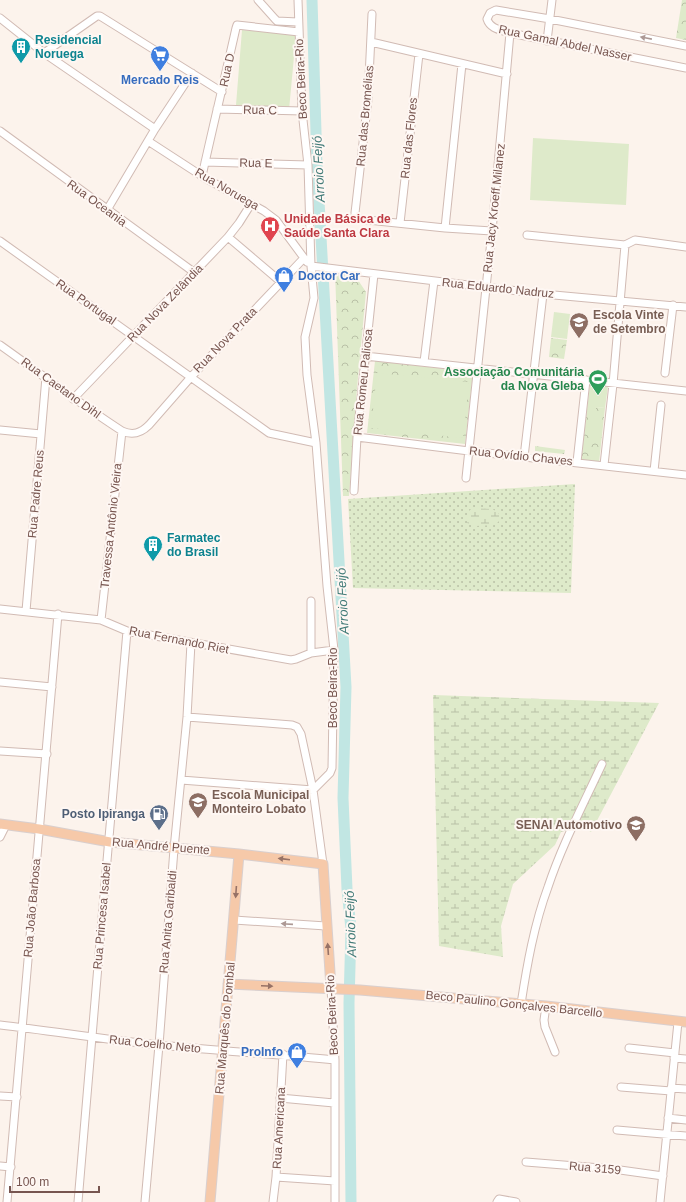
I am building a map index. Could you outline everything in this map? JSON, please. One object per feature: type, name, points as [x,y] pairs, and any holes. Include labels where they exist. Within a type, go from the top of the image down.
[{"type":"main road","name":"Rua André Puente","points":[[3,824],[110,842],[239,854],[323,864]]},
{"type":"main road","name":"Rua Marquês do Pombal","points":[[210,1202],[239,854]]},
{"type":"main road","name":"Beco Beira-Rio","points":[[323,864],[330,988]]},
{"type":"main road","name":"Beco Paulino Gonçalves Barcello","points":[[228,984],[360,990],[546,1006],[682,1022]]},
{"type":"street","points":[[258,0],[277,21],[298,22]]},
{"type":"street","name":"Beco Beira-Rio","points":[[298,0],[302,111],[308,165],[314,266],[314,298],[305,337],[307,376],[316,443],[327,586],[334,650],[332,768],[330,773],[313,790],[323,864]]},
{"type":"street","points":[[547,41],[552,0]]},
{"type":"street","name":"Rua Gamal Abdel Nasser","points":[[686,46],[550,19],[496,10],[490,13],[487,18],[488,24],[494,28],[510,33],[686,68]]},
{"type":"street","name":"Rua das Bromélias","points":[[372,14],[368,99],[356,205],[356,217],[358,219],[400,223]]},
{"type":"street","points":[[44,53],[99,16],[222,92]]},
{"type":"street","points":[[0,18],[44,53],[155,129]]},
{"type":"street","name":"Rua D","points":[[202,176],[237,25],[299,32]]},
{"type":"street","name":"Rua Jacy Kroeff Milanez","points":[[466,478],[492,231],[510,33]]},
{"type":"street","points":[[371,42],[507,74]]},
{"type":"street","name":"Rua das Flores","points":[[400,223],[419,54]]},
{"type":"street","points":[[445,228],[462,64]]},
{"type":"street","points":[[107,210],[155,129],[192,74]]},
{"type":"street","name":"Rua C","points":[[217,109],[302,111]]},
{"type":"street","name":"Rua Oceania","points":[[0,131],[195,273]]},
{"type":"street","name":"Rua Noruega","points":[[148,141],[202,176],[252,204],[276,220],[304,258],[314,266]]},
{"type":"street","name":"Rua E","points":[[205,162],[308,165]]},
{"type":"street","name":"Rua Nova Zelândia","points":[[73,399],[195,273],[228,237],[252,204]]},
{"type":"street","points":[[400,223],[492,231]]},
{"type":"street","points":[[527,235],[625,245],[635,240],[686,247]]},
{"type":"street","points":[[228,237],[281,282]]},
{"type":"street","name":"Rua Portugal","points":[[0,242],[269,433],[316,443]]},
{"type":"street","points":[[604,465],[625,245]]},
{"type":"street","name":"Rua Nova Prata","points":[[122,431],[128,434],[135,433],[143,431],[150,425],[191,377],[304,258]]},
{"type":"street","name":"Rua Eduardo Nadruz","points":[[314,266],[542,294],[686,307]]},
{"type":"street","name":"Rua Romeu Paliosa","points":[[354,491],[357,437],[374,274]]},
{"type":"street","points":[[424,362],[434,281]]},
{"type":"street","points":[[524,457],[542,294]]},
{"type":"street","points":[[664,373],[673,305]]},
{"type":"street","name":"Rua Caetano Dihl","points":[[0,345],[46,377],[73,399],[122,431]]},
{"type":"street","points":[[365,356],[686,392]]},
{"type":"street","name":"Rua Padre Reus","points":[[26,611],[46,377]]},
{"type":"street","points":[[577,462],[586,380]]},
{"type":"street","points":[[654,471],[661,405]]},
{"type":"street","points":[[0,430],[41,434]]},
{"type":"street","name":"Travessa Antônio Vieira","points":[[101,620],[122,431]]},
{"type":"street","name":"Rua Ovídio Chaves","points":[[357,437],[469,451],[686,474]]},
{"type":"street","points":[[311,601],[311,653]]},
{"type":"street","name":"Rua Fernando Riet","points":[[0,609],[58,614],[101,620],[127,631],[291,660],[311,653],[334,650]]},
{"type":"street","name":"Rua João Barbosa","points":[[8,1202],[58,614]]},
{"type":"street","name":"Rua Princesa Isabel","points":[[78,1202],[127,631]]},
{"type":"street","name":"Rua Anita Garibaldi","points":[[145,1202],[174,848],[187,717],[192,643]]},
{"type":"street","points":[[0,682],[52,687]]},
{"type":"street","points":[[181,780],[313,790],[301,734],[297,727],[292,725],[187,717]]},
{"type":"street","points":[[0,751],[46,754]]},
{"type":"street","points":[[521,1004],[534,934],[548,888],[564,848],[602,764]]},
{"type":"street","points":[[0,837],[3,824]]},
{"type":"street","points":[[234,920],[326,926]]},
{"type":"street","name":"Beco Beira-Rio","points":[[330,988],[335,1060],[335,1202]]},
{"type":"street","points":[[546,1006],[544,1020],[545,1027],[555,1052]]},
{"type":"street","points":[[660,1202],[675,1055],[682,1022]]},
{"type":"street","name":"Rua Coelho Neto","points":[[0,1025],[91,1038],[159,1045],[283,1054],[335,1060]]},
{"type":"street","points":[[628,1048],[675,1055],[686,1059]]},
{"type":"street","name":"Rua Americana","points":[[274,1202],[283,1054]]},
{"type":"street","points":[[621,1087],[686,1089]]},
{"type":"street","points":[[0,1096],[17,1097]]},
{"type":"street","points":[[280,1098],[334,1103]]},
{"type":"street","points":[[668,1118],[686,1120]]},
{"type":"street","points":[[617,1130],[686,1136]]},
{"type":"street","name":"Rua 3159","points":[[526,1162],[613,1169],[663,1176]]},
{"type":"street","points":[[0,1166],[11,1167]]},
{"type":"street","points":[[276,1177],[335,1181]]},
{"type":"street","points":[[498,1201],[516,1202]]},
{"type":"green space","points":[[682,0],[686,0],[686,40],[676,38]]},
{"type":"green space","points":[[242,30],[296,35],[289,110],[236,105]]},
{"type":"green space","points":[[533,138],[629,144],[626,205],[530,200]]},
{"type":"green space","points":[[335,271],[356,277],[366,292],[349,496],[343,496]]},
{"type":"green space","points":[[554,312],[570,314],[567,339],[551,337]]},
{"type":"green space","points":[[551,338],[567,340],[564,359],[549,357]]},
{"type":"green space","points":[[375,361],[473,372],[465,444],[367,433]]},
{"type":"green space","points":[[377,373],[469,382],[463,438],[371,428]]},
{"type":"green space","name":"Associação Comunitária da Nova Gleba","points":[[590,384],[608,386],[605,408],[596,407],[596,411],[603,412],[601,432],[587,430],[589,411],[587,410]]},
{"type":"green space","points":[[596,407],[605,408],[599,463],[581,461],[587,410],[596,411]]},
{"type":"green space","points":[[535,446],[565,450],[564,454],[535,451]]},
{"type":"green space","points":[[575,484],[571,593],[353,588],[348,499]]},
{"type":"green space","points":[[472,508],[492,509],[498,512],[501,519],[495,525],[475,526],[467,523],[467,513]]},
{"type":"green space","points":[[433,695],[659,703],[591,832],[581,826],[561,832],[555,845],[513,884],[501,926],[503,957],[439,946]]},
{"type":"waterway","name":"Arroio Feijó","points":[[312,0],[317,165],[346,687],[343,798],[347,889],[351,929],[349,1003],[351,1202]]},
{"type":"place","name":"Residencial Noruega","points":[[21,64]]},
{"type":"place","name":"Mercado Reis","points":[[160,72]]},
{"type":"place","name":"Unidade Básica de Saúde Santa Clara","points":[[270,243]]},
{"type":"place","name":"Doctor Car","points":[[284,293]]},
{"type":"place","name":"Escola Vinte de Setembro","points":[[579,339]]},
{"type":"place","name":"Associação Comunitária da Nova Gleba","points":[[598,396]]},
{"type":"place","name":"Farmatec do Brasil","points":[[153,562]]},
{"type":"place","name":"Escola Municipal Monteiro Lobato","points":[[198,819]]},
{"type":"place","name":"Posto Ipiranga","points":[[159,831]]},
{"type":"place","name":"SENAI Automotivo","points":[[636,842]]},
{"type":"place","name":"ProInfo","points":[[297,1069]]}]
